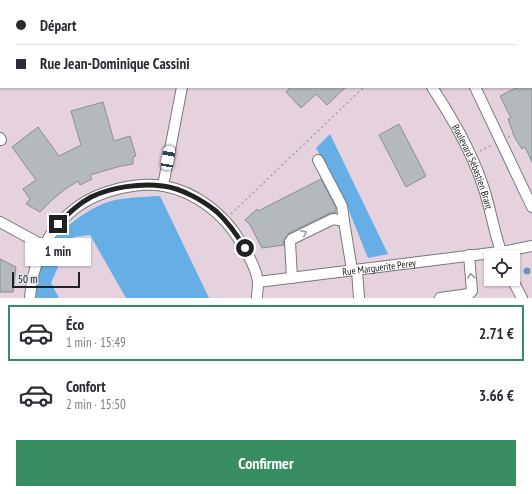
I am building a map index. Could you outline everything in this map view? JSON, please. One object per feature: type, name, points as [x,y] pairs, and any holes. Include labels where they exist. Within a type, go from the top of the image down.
[{"type":"street","points":[[163,186],[182,88]]},
{"type":"street","name":"Boulevard Sébastien Brant","points":[[433,88],[449,114],[471,155],[483,186],[501,250]]},
{"type":"street","points":[[476,88],[532,207]]},
{"type":"street","points":[[318,160],[342,206],[359,298]]},
{"type":"street","points":[[30,298],[33,275],[44,246],[51,234],[67,216],[76,207],[92,197],[120,188],[134,186],[163,186],[197,199],[217,212],[237,235],[245,248],[258,282],[257,298]]},
{"type":"street","points":[[292,278],[290,242],[292,239],[333,219],[344,221]]},
{"type":"street","points":[[0,222],[44,246]]},
{"type":"street","points":[[517,250],[532,246]]},
{"type":"street","points":[[440,298],[469,294],[472,290],[469,255]]},
{"type":"street","name":"Rue Marguerite Perey","points":[[258,282],[469,255],[484,255]]},
{"type":"street","points":[[516,286],[522,298]]},
{"type":"path","points":[[225,220],[363,88]]},
{"type":"shaded area","points":[[0,88],[532,88],[532,298],[0,298]]},
{"type":"shaded area","points":[[330,134],[388,254],[368,258],[345,201],[316,148]]},
{"type":"shaded area","points":[[160,196],[209,298],[126,298],[90,235],[74,237],[62,258],[51,283],[59,298],[36,298],[38,277],[44,256],[55,239],[71,223],[99,205],[114,200]]},
{"type":"building","points":[[290,88],[345,88],[327,105],[316,94],[301,108],[286,92]]},
{"type":"building","points":[[516,88],[532,88],[532,162],[525,147],[522,149],[515,138],[508,119],[511,118],[500,96]]},
{"type":"building","points":[[103,102],[114,141],[130,136],[136,156],[133,157],[133,164],[90,175],[92,179],[80,185],[78,181],[64,190],[40,212],[26,204],[30,199],[23,189],[36,180],[12,147],[38,127],[59,156],[81,145],[71,111]]},
{"type":"building","points":[[399,124],[426,176],[406,187],[379,135]]},
{"type":"building","points":[[321,179],[336,208],[336,212],[330,213],[289,233],[283,240],[284,245],[262,248],[250,225],[245,220],[257,209],[258,211]]},
{"type":"building","points":[[0,259],[16,267],[13,292],[0,292]]},
{"type":"route","points":[[58,224],[76,207],[92,197],[120,188],[134,186],[163,186],[187,194],[217,212],[228,223],[245,248]]}]
